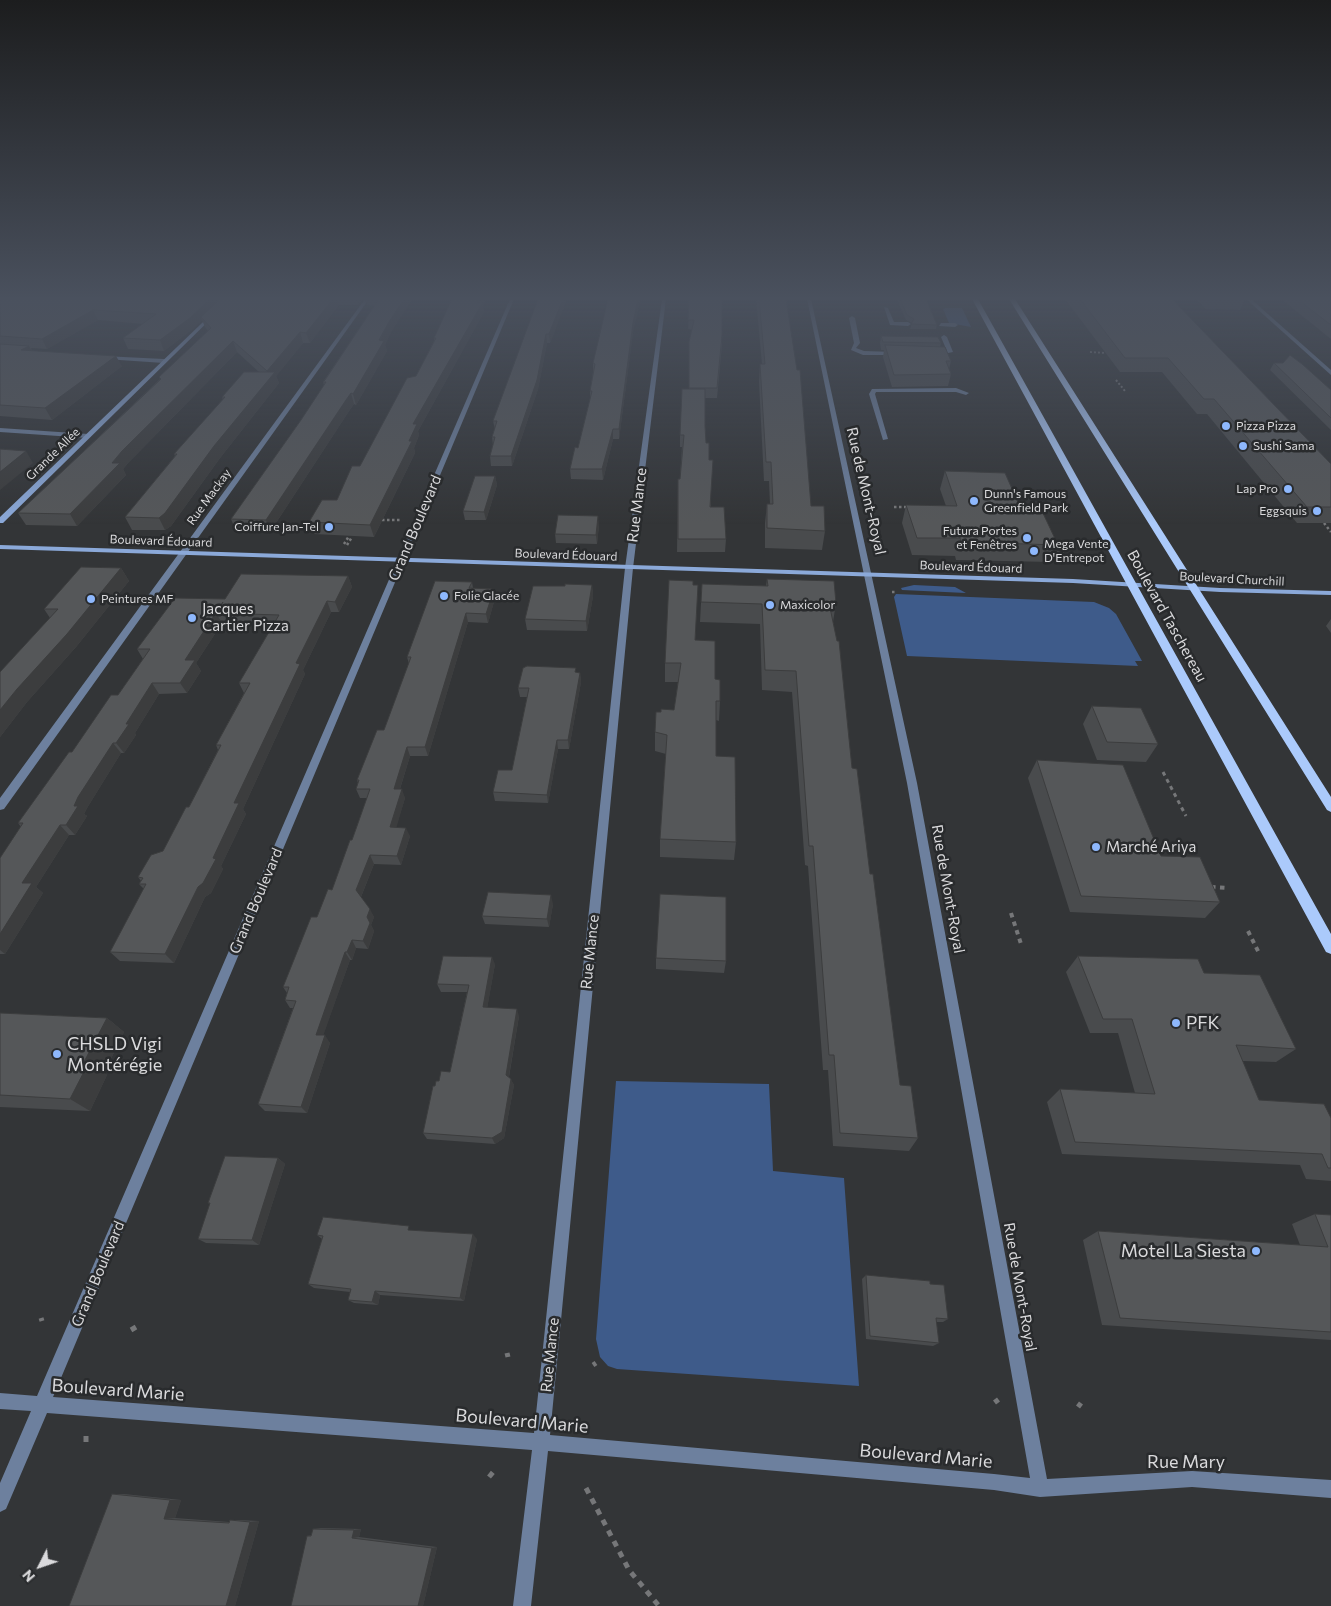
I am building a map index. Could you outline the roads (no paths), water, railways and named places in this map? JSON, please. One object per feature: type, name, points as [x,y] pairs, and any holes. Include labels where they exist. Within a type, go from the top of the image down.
[{"type":"main road","name":"Boulevard Taschereau","points":[[1016,374],[1331,948]]},
{"type":"main road","points":[[1059,374],[1331,807]]},
{"type":"street","name":"Grande Allée","points":[[0,521],[151,374]]},
{"type":"street","name":"Rue Mackay","points":[[0,806],[313,374]]},
{"type":"street","name":"Grand Boulevard","points":[[0,1503],[480,374]]},
{"type":"street","name":"Rue Mance","points":[[522,1606],[541,1442],[629,568],[654,374]]},
{"type":"street","name":"Rue de Mont-Royal","points":[[825,374],[914,792],[1040,1488]]},
{"type":"street","points":[[886,439],[872,394],[874,390],[956,390],[966,393]]},
{"type":"street","points":[[0,430],[88,436]]},
{"type":"street","name":"Boulevard Édouard","points":[[0,547],[1131,584]]},
{"type":"street","name":"Boulevard Churchill","points":[[1131,584],[1194,589],[1331,593]]},
{"type":"street","name":"Boulevard Marie","points":[[0,1401],[541,1442],[994,1482],[1040,1488]]},
{"type":"street","name":"Rue Mary","points":[[1040,1488],[1192,1478],[1331,1489]]},
{"type":"place","name":"Pizza Pizza","points":[[1226,426]]},
{"type":"place","name":"Sushi Sama","points":[[1243,446]]},
{"type":"place","name":"Lap Pro","points":[[1288,489]]},
{"type":"place","name":"Dunn's Famous Greenfield Park","points":[[974,501]]},
{"type":"place","name":"Eggsquis","points":[[1317,511]]},
{"type":"place","name":"Coiffure Jan-Tel","points":[[329,527]]},
{"type":"place","name":"Futura Portes et Fenêtres","points":[[1027,538]]},
{"type":"place","name":"Mega Vente D'Entrepot","points":[[1034,551]]},
{"type":"place","name":"Folie Glacée","points":[[444,596]]},
{"type":"place","name":"Peintures MF","points":[[91,599]]},
{"type":"place","name":"Maxicolor","points":[[770,605]]},
{"type":"place","name":"Jacques Cartier Pizza","points":[[192,618]]},
{"type":"place","name":"Marché Ariya","points":[[1096,847]]},
{"type":"place","name":"PFK","points":[[1176,1023]]},
{"type":"place","name":"CHSLD Vigi Montérégie","points":[[57,1054]]},
{"type":"place","name":"Motel La Siesta","points":[[1256,1251]]}]
